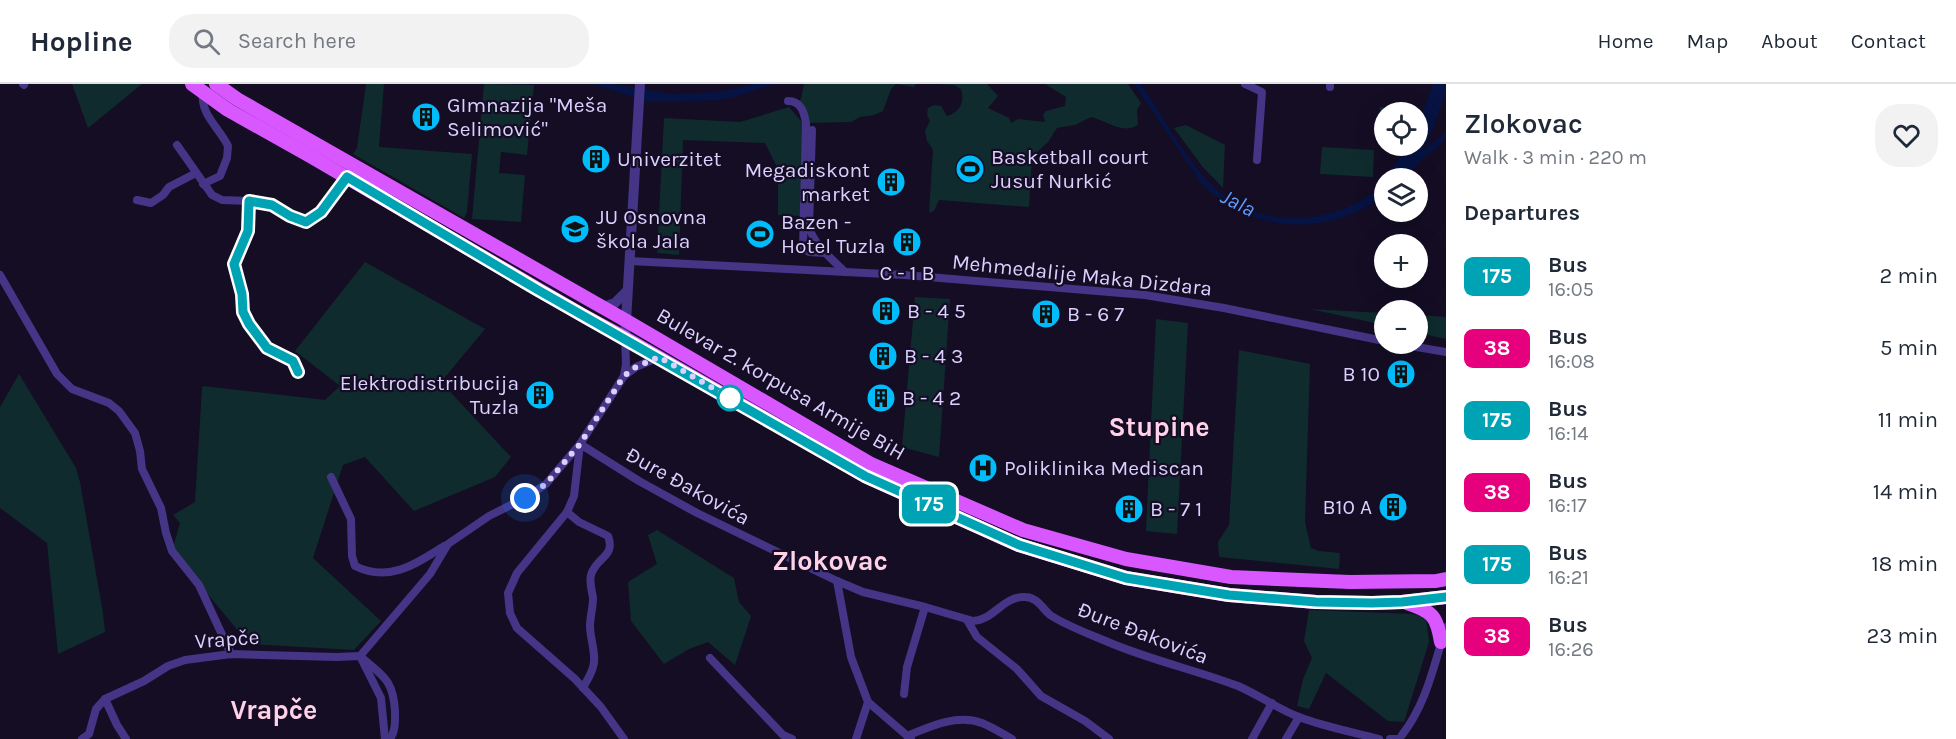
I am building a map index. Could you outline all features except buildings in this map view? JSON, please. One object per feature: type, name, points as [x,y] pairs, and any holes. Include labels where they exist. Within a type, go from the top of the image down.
[{"type":"main road","name":"Bulevar 2. korpusa Armije BiH","points":[[216,84],[237,99],[603,307],[871,464],[1023,530],[1126,559],[1231,577],[1350,582],[1446,579]]},
{"type":"main road","name":"Bulevar 2. korpusa Armije BiH","points":[[197,88],[228,110],[865,476],[1019,545],[1126,578],[1229,595],[1316,602],[1402,602],[1446,597]]},
{"type":"main road","points":[[1402,602],[1431,614],[1436,620],[1442,648]]},
{"type":"street","points":[[624,376],[625,320],[640,84]]},
{"type":"street","points":[[1245,84],[1262,92],[1257,160]]},
{"type":"street","name":"Bulevar 2. korpusa Armije BiH","points":[[197,88],[208,118],[228,146],[227,158],[220,176],[203,184]]},
{"type":"street","points":[[788,101],[800,105],[806,123],[803,248],[809,252],[825,253]]},
{"type":"street","points":[[812,130],[809,227],[825,253],[845,272]]},
{"type":"street","points":[[177,146],[212,195],[222,200],[272,205],[306,222],[321,212],[347,177]]},
{"type":"street","points":[[137,200],[151,203],[163,195],[169,187],[196,173]]},
{"type":"street","points":[[249,201],[248,231],[234,264],[242,294],[243,312],[267,348],[293,361],[298,372]]},
{"type":"street","name":"Mehmedalije Maka Dizdara","points":[[629,261],[845,272],[1145,295],[1224,308],[1374,339]]},
{"type":"street","points":[[0,275],[51,365],[65,383],[72,389],[109,403],[119,411],[135,433],[142,469],[161,508],[172,550],[199,585],[231,654]]},
{"type":"street","points":[[603,307],[615,303],[627,291]]},
{"type":"street","points":[[1428,349],[1446,352]]},
{"type":"street","points":[[331,477],[351,519],[352,556],[356,566],[374,572],[411,567],[489,516],[525,498],[546,484],[580,444],[624,376],[636,367],[659,357]]},
{"type":"street","points":[[580,444],[573,496],[567,512],[517,573],[508,592],[510,614],[517,628],[575,679],[601,707],[624,739]]},
{"type":"street","name":"Đure Đakovića","points":[[580,444],[639,481],[697,513],[863,592],[967,620],[981,620],[1012,599],[1029,597],[1035,599],[1057,619],[1110,643],[1239,687],[1299,717],[1379,739]]},
{"type":"street","points":[[567,512],[579,522],[608,536],[611,544],[610,549],[598,562],[591,576],[593,601],[590,643],[594,654],[594,666],[583,688]]},
{"type":"street","points":[[360,656],[430,574],[447,544]]},
{"type":"street","points":[[837,581],[851,657],[868,702],[909,737],[945,722],[957,720],[981,723],[1012,739]]},
{"type":"street","points":[[904,694],[907,667],[925,607]]},
{"type":"street","points":[[967,620],[977,637],[1017,669],[1041,696],[1085,721],[1109,739]]},
{"type":"street","points":[[1398,738],[1410,726],[1424,699],[1442,648],[1446,627]]},
{"type":"street","name":"Vrapče","points":[[105,699],[144,681],[168,666],[185,660],[231,654],[360,656]]},
{"type":"street","points":[[360,656],[381,698],[385,739]]},
{"type":"street","points":[[360,656],[391,684],[394,694],[395,724],[394,733],[390,739]]},
{"type":"street","points":[[710,658],[783,735],[792,739]]},
{"type":"street","points":[[82,739],[88,734],[96,709],[105,699],[126,739]]},
{"type":"street","points":[[856,739],[868,702]]},
{"type":"street","points":[[1252,739],[1272,703]]},
{"type":"street","points":[[1286,739],[1299,717]]},
{"type":"green space","points":[[72,84],[142,84],[88,128]]},
{"type":"green space","points":[[366,84],[384,84],[379,147],[472,154],[467,212],[464,218],[353,154],[357,148]]},
{"type":"green space","points":[[484,84],[534,85],[527,155],[501,152],[499,173],[525,175],[521,222],[472,219]]},
{"type":"green space","points":[[804,84],[896,84],[891,89],[883,111],[874,115],[860,117],[851,122],[806,123],[797,103],[801,99]]},
{"type":"green space","points":[[896,84],[916,84],[914,87]]},
{"type":"green space","points":[[938,84],[987,84],[998,96],[988,108],[1009,118],[1011,123],[1018,119],[1045,122],[1043,115],[1046,111],[1065,106],[1066,97],[1045,84],[1128,84],[1141,103],[1137,110],[1138,125],[1132,128],[1120,128],[1091,117],[1075,125],[1057,128],[1048,142],[1032,157],[1029,207],[939,200],[934,211],[929,213],[933,150],[927,141],[925,131],[930,121],[927,115],[928,108],[934,105],[941,106],[947,116],[958,109],[962,98],[961,89],[954,85]]},
{"type":"green space","points":[[789,107],[805,126],[802,216],[778,215],[778,169],[765,143],[683,140],[679,255],[657,253],[664,118],[740,122]]},
{"type":"green space","points":[[1186,125],[1225,145],[1223,188],[1202,166],[1174,128]]},
{"type":"green space","points":[[1322,147],[1374,150],[1373,177],[1320,174]]},
{"type":"green space","points":[[365,262],[485,329],[441,382],[511,457],[495,477],[414,511],[365,457],[343,465],[313,558],[381,621],[354,650],[249,644],[172,551],[180,523],[173,515],[195,502],[202,388],[203,386],[325,400],[340,386],[295,351]]},
{"type":"green space","points":[[915,297],[950,299],[939,457],[902,447]]},
{"type":"green space","points":[[1310,309],[1374,312],[1374,323]]},
{"type":"green space","points":[[1428,316],[1446,317],[1446,339],[1428,335]]},
{"type":"green space","points":[[1156,319],[1188,323],[1177,534],[1146,531]]},
{"type":"green space","points":[[1239,350],[1310,364],[1305,522],[1311,548],[1340,553],[1339,569],[1219,557],[1218,542],[1229,525]]},
{"type":"green space","points":[[19,374],[76,468],[103,613],[105,632],[58,654],[47,543],[0,508],[0,407]]},
{"type":"green space","points":[[657,530],[734,578],[739,602],[751,616],[735,665],[708,642],[689,649],[664,664],[631,621],[628,582],[657,564],[648,535]]},
{"type":"green space","points":[[1309,610],[1412,614],[1426,617],[1429,642],[1404,722],[1388,721],[1326,673],[1309,709],[1297,706],[1303,679],[1312,658],[1304,641]]},
{"type":"shaded area","points":[[593,84],[615,84],[671,94],[718,92],[753,84],[775,84],[718,100],[648,102]]},
{"type":"shaded area","points":[[1134,84],[1141,84],[1203,175],[1232,201],[1253,211],[1275,217],[1298,218],[1322,215],[1344,208],[1374,191],[1374,202],[1363,209],[1340,218],[1315,224],[1291,224],[1266,221],[1243,212],[1221,200],[1201,183]]},
{"type":"shaded area","points":[[1446,132],[1446,139],[1428,155],[1428,146]]},
{"type":"shaded area","points":[[1416,156],[1427,156],[1413,168],[1405,168]]},
{"type":"waterway","points":[[1428,120],[1441,84]]},
{"type":"waterway","points":[[1402,168],[1409,156]]},
{"type":"bus line","name":"175","points":[[298,372],[293,361],[267,348],[256,335],[243,312],[242,294],[234,264],[248,231],[249,201],[272,205],[306,222],[321,212],[347,177],[538,290],[865,476],[1019,545],[1126,578],[1229,595],[1316,602],[1372,603],[1446,597]]},
{"type":"place","name":"GImnazija \"Meša Selimović\"","points":[[426,117]]},
{"type":"place","name":"Univerzitet","points":[[596,159]]},
{"type":"place","name":"Basketball court Jusuf Nurkić","points":[[970,169]]},
{"type":"place","name":"Megadiskont market","points":[[891,182]]},
{"type":"place","name":"JU Osnovna škola Jala","points":[[575,229]]},
{"type":"place","name":"Bazen - Hotel Tuzla","points":[[760,234]]},
{"type":"place","name":"C - 1 B","points":[[907,242]]},
{"type":"place","name":"B - 4 5","points":[[886,311]]},
{"type":"place","name":"B - 6 7","points":[[1046,314]]},
{"type":"place","name":"B - 4 3","points":[[883,356]]},
{"type":"place","name":"B 10","points":[[1401,374]]},
{"type":"place","name":"Elektrodistribucija Tuzla","points":[[540,395]]},
{"type":"place","name":"B - 4 2","points":[[881,398]]},
{"type":"place","name":"Poliklinika Mediscan","points":[[983,468]]},
{"type":"place","name":"B10 A","points":[[1393,507]]},
{"type":"place","name":"B - 7 1","points":[[1129,509]]},
{"type":"district","name":"Stupine","points":[[1159,427]]},
{"type":"district","name":"Zlokovac","points":[[830,561]]},
{"type":"district","name":"Vrapče","points":[[274,710]]},
{"type":"route","points":[[525,498],[553,477],[580,444],[624,376],[644,363],[659,357],[730,398]]},
{"type":"water label","name":"Jala","points":[[1238,203]]}]
